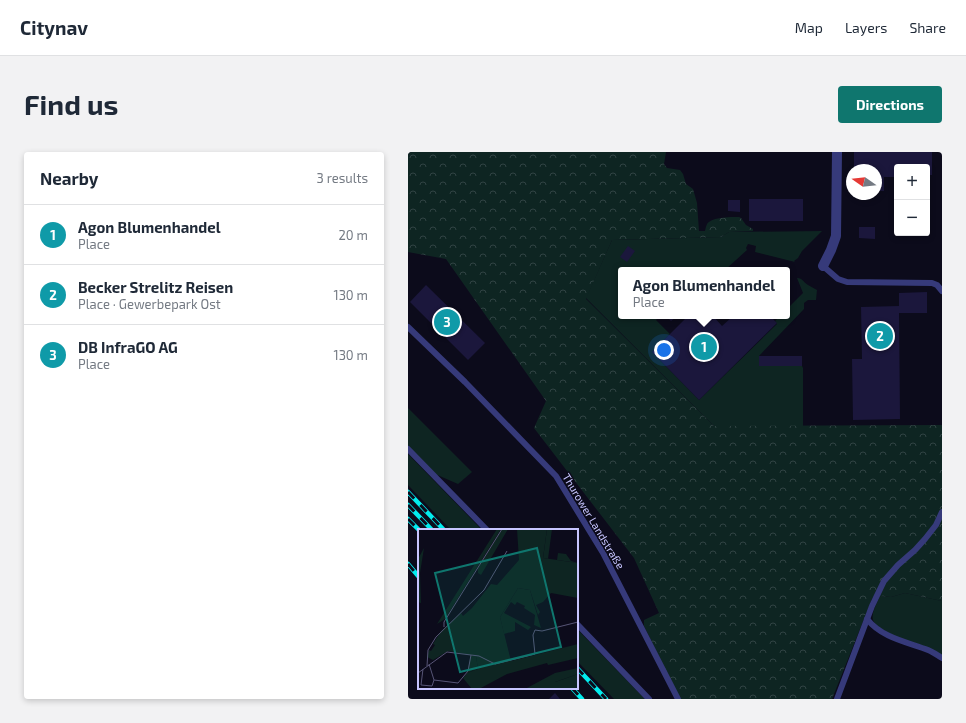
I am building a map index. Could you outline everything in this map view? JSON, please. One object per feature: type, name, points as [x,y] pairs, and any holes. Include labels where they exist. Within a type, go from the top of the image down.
[{"type":"street","points":[[823,266],[836,236],[837,152]]},
{"type":"lane","points":[[823,266],[838,279],[847,282],[932,283],[937,285],[942,291]]},
{"type":"lane","name":"Thurower Landstraße","points":[[408,326],[465,382],[556,476],[603,553],[678,699]]},
{"type":"lane","points":[[408,449],[486,529]]},
{"type":"lane","points":[[837,699],[872,606],[884,581],[898,565],[926,539],[936,525],[942,512]]},
{"type":"lane","points":[[867,619],[872,625],[891,637],[930,651],[942,658]]},
{"type":"lane","points":[[578,625],[649,699]]},
{"type":"green space","points":[[408,152],[666,152],[664,164],[667,168],[680,170],[686,184],[693,189],[697,203],[699,231],[705,231],[708,223],[712,220],[739,217],[746,225],[753,229],[753,231],[729,232],[721,237],[612,240],[586,299],[714,426],[942,425],[942,601],[905,593],[891,597],[880,596],[872,599],[832,699],[680,699],[644,626],[644,620],[659,613],[634,558],[534,428],[546,401],[446,259],[408,252]]},
{"type":"green space","points":[[822,231],[802,251],[798,258],[794,261],[795,262],[755,252],[756,246],[748,244],[746,248],[747,250],[728,267],[618,267],[618,319],[657,319],[656,320],[670,334],[652,352],[699,400],[777,324],[775,321],[777,319],[790,319],[790,306],[803,293],[797,278],[801,279],[817,290],[816,300],[808,300],[804,303],[804,309],[759,356],[759,366],[802,366],[803,426],[714,426],[586,298],[612,240],[721,237],[729,232]]},
{"type":"green space","points":[[408,408],[472,472],[458,484],[435,474],[408,447]]},
{"type":"green space","points":[[408,454],[481,529],[450,529],[408,485]]},
{"type":"green space","points":[[905,593],[942,601],[942,655],[893,635],[877,625],[873,620],[874,611],[880,596],[891,597]]},
{"type":"green space","points":[[578,630],[645,699],[614,699],[578,662]]},
{"type":"building","points":[[854,152],[932,152],[932,175],[930,175],[930,164],[894,164],[894,177],[884,177],[884,191],[882,191],[882,164],[854,164]]},
{"type":"building","points":[[749,199],[803,199],[803,221],[749,221]]},
{"type":"building","points":[[728,200],[740,200],[740,212],[728,211]]},
{"type":"building","points":[[859,227],[875,227],[875,239],[859,238]]},
{"type":"building","points":[[628,246],[635,251],[627,262],[620,257]]},
{"type":"building","points":[[426,285],[485,343],[468,360],[410,302]]},
{"type":"building","points":[[927,292],[927,313],[899,313],[900,419],[853,420],[852,359],[862,359],[861,307],[899,306],[899,293]]},
{"type":"building","points":[[685,319],[716,319],[722,326],[730,319],[773,319],[777,323],[699,400],[652,352]]},
{"type":"building","points":[[759,356],[802,356],[802,366],[759,366]]},
{"type":"building","points":[[555,693],[560,699],[549,699]]},
{"type":"railway","points":[[408,492],[443,529]]},
{"type":"railway","points":[[408,505],[431,529]]},
{"type":"railway","points":[[408,519],[418,529]]},
{"type":"railway","points":[[408,564],[418,576]]},
{"type":"railway","points":[[578,669],[606,699]]},
{"type":"railway","points":[[573,689],[582,699]]},
{"type":"place","name":"DB InfraGO AG","points":[[447,322]]},
{"type":"place","name":"Becker Strelitz Reisen","points":[[880,336]]},
{"type":"place","name":"Agon Blumenhandel","points":[[704,347]]}]
